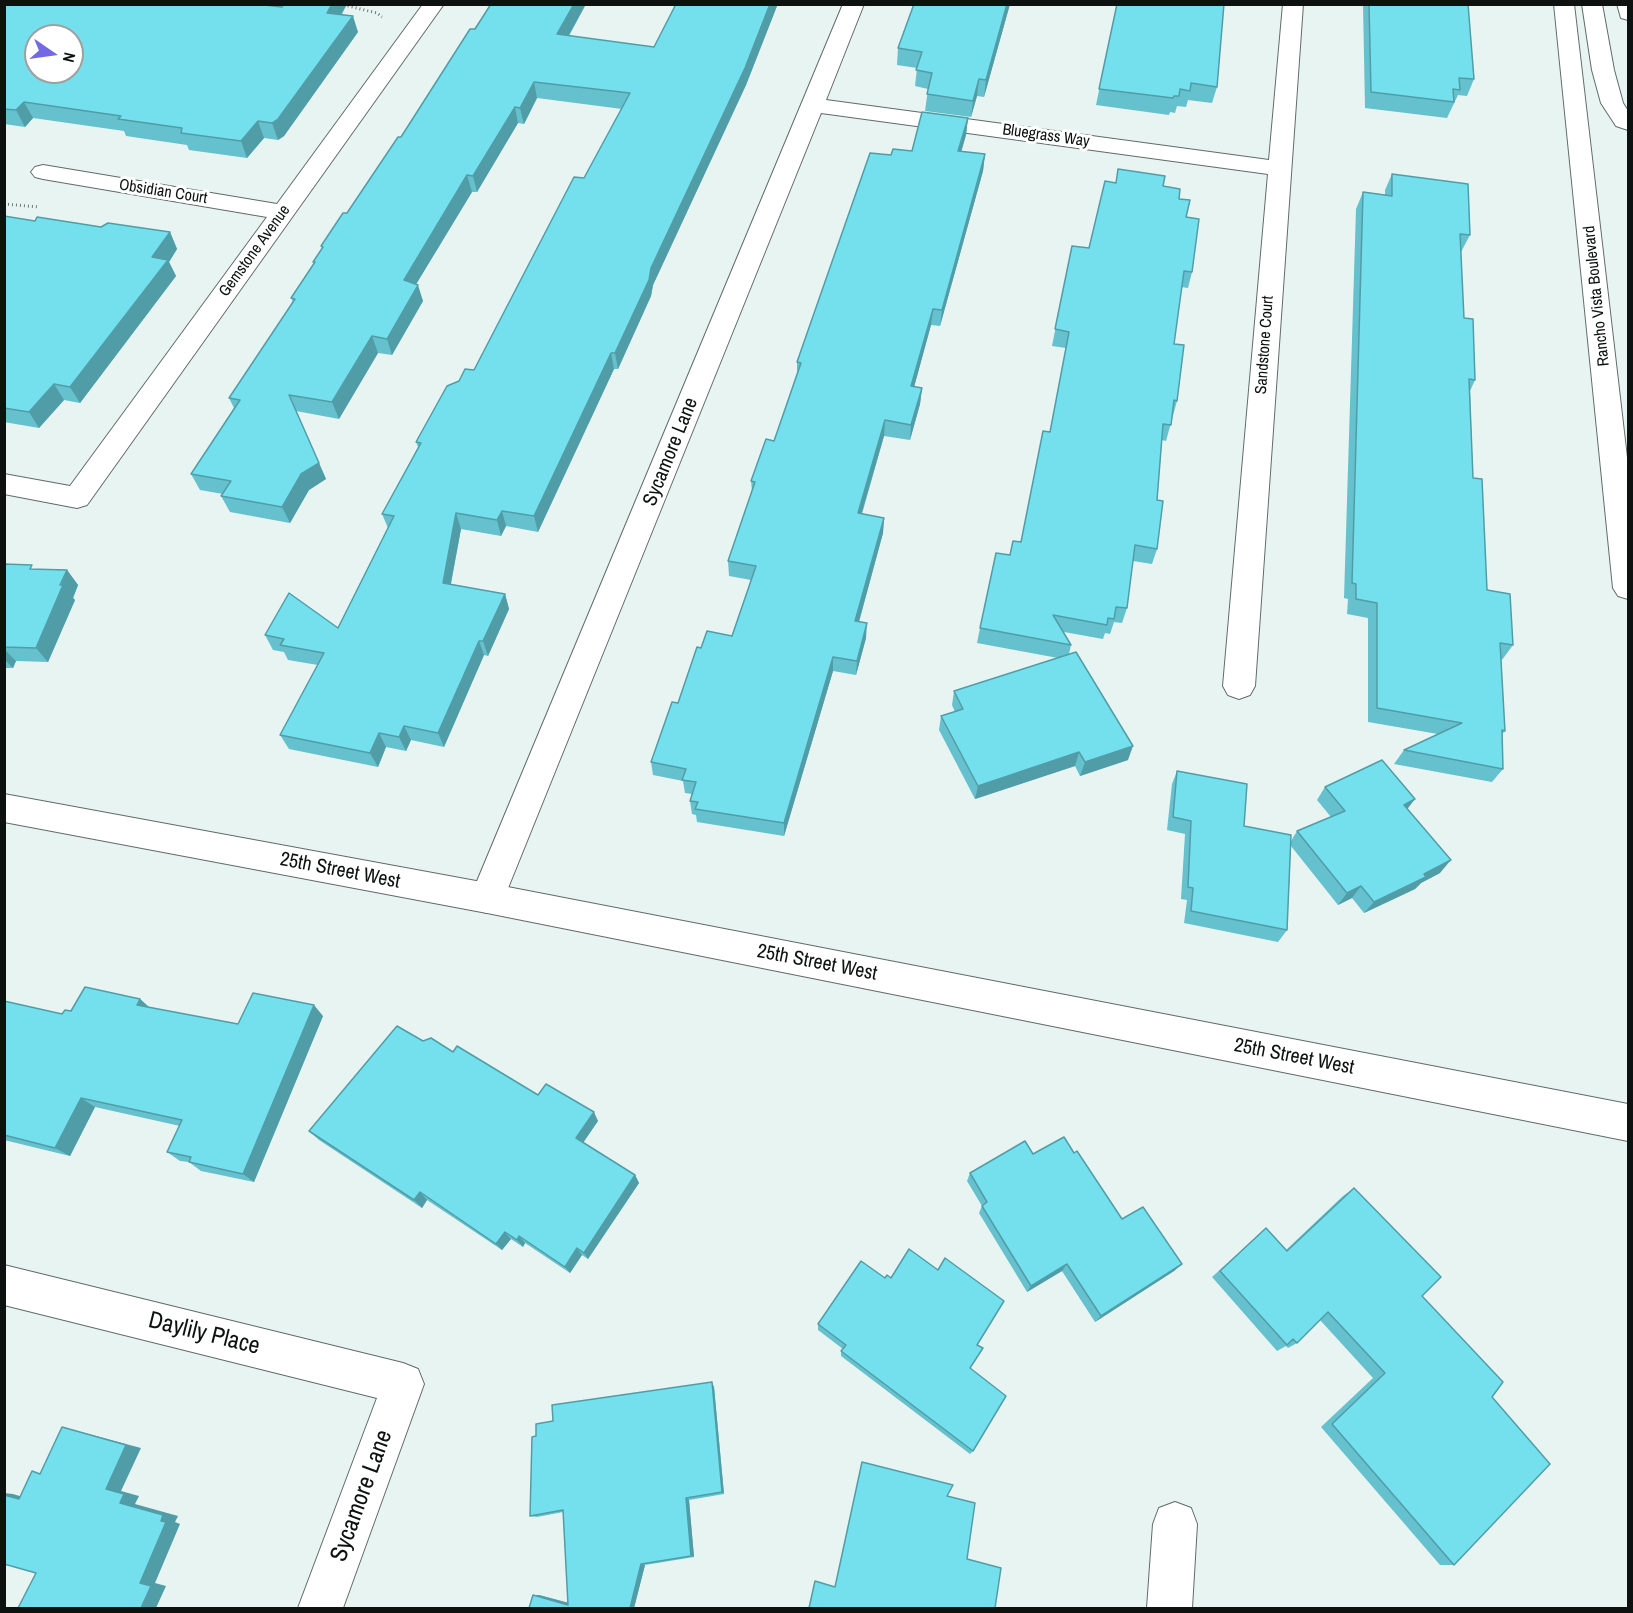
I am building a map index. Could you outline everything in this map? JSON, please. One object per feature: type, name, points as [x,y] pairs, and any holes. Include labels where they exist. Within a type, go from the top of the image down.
[{"type":"street","name":"Gemstone Avenue","points":[[4,484],[77,498],[434,4]]},
{"type":"street","name":"Sycamore Lane","points":[[487,898],[854,4]]},
{"type":"street","name":"Sandstone Court","points":[[1239,686],[1293,4]]},
{"type":"street","name":"Rancho Vista Boulevard","points":[[1564,4],[1629,588]]},
{"type":"street","points":[[1592,4],[1603,70],[1612,103],[1624,121],[1629,123]]},
{"type":"street","points":[[1627,4],[1629,14]]},
{"type":"street","name":"Bluegrass Way","points":[[814,105],[1279,168]]},
{"type":"street","name":"Obsidian Court","points":[[43,172],[282,212]]},
{"type":"street","name":"25th Street West","points":[[4,808],[487,898],[1629,1123]]},
{"type":"street","name":"Daylily Place","points":[[4,1285],[403,1384]]},
{"type":"street","name":"Sycamore Lane","points":[[321,1608],[403,1384]]},
{"type":"street","points":[[1169,1608],[1175,1524]]},
{"type":"path","points":[[340,4],[377,13],[384,18],[385,25]]},
{"type":"path","points":[[4,204],[48,207]]},
{"type":"building","points":[[4,4],[255,4],[282,7],[284,4],[332,4],[327,13],[353,16],[278,119],[272,123],[258,121],[241,141],[181,133],[182,128],[118,119],[121,116],[24,102],[16,110],[4,109]]},
{"type":"building","points":[[491,4],[574,4],[557,34],[654,47],[676,4],[770,4],[745,68],[651,268],[649,280],[615,353],[611,353],[534,516],[502,511],[497,520],[456,513],[443,583],[505,594],[483,641],[479,641],[438,733],[404,726],[399,737],[379,733],[370,753],[280,735],[324,653],[280,645],[284,639],[265,635],[289,593],[338,628],[394,516],[382,514],[421,443],[416,442],[447,386],[459,381],[465,369],[474,370],[574,177],[584,178],[630,93],[534,82],[520,108],[515,107],[473,176],[467,175],[404,280],[418,285],[387,339],[372,336],[332,402],[289,395],[319,463],[301,474],[282,507],[221,496],[231,481],[191,474],[240,400],[229,398],[295,299],[291,298],[315,262],[313,262],[323,247],[321,246],[343,213],[347,213],[398,137],[401,137],[470,29],[475,29]]},
{"type":"building","points":[[914,4],[1007,4],[986,80],[979,79],[973,101],[927,94],[932,73],[916,70],[922,52],[898,48]]},
{"type":"building","points":[[1117,4],[1224,4],[1217,87],[1191,83],[1190,91],[1180,89],[1179,96],[1173,98],[1099,89]]},
{"type":"building","points":[[1369,4],[1468,4],[1474,79],[1459,78],[1460,90],[1453,89],[1454,102],[1371,92]]},
{"type":"building","points":[[922,112],[968,118],[958,151],[985,154],[942,310],[933,309],[911,386],[922,388],[911,425],[885,420],[858,513],[884,518],[855,621],[867,623],[857,661],[833,657],[784,823],[695,809],[698,802],[690,801],[696,782],[682,780],[686,769],[651,762],[672,702],[678,703],[697,647],[701,648],[707,631],[732,636],[756,566],[728,561],[755,482],[751,481],[766,439],[774,441],[801,363],[797,362],[870,153],[891,155],[893,149],[912,151]]},
{"type":"building","points":[[1118,169],[1165,176],[1163,186],[1180,189],[1179,199],[1190,200],[1186,217],[1199,219],[1192,272],[1184,271],[1174,344],[1184,345],[1177,401],[1174,400],[1171,425],[1163,424],[1157,500],[1163,501],[1157,549],[1135,545],[1127,608],[1116,607],[1114,619],[1108,618],[1107,625],[1053,615],[1071,645],[980,628],[996,553],[1010,555],[1013,541],[1021,542],[1043,431],[1050,432],[1069,332],[1055,329],[1072,246],[1089,248],[1105,181],[1116,183]]},
{"type":"building","points":[[1392,174],[1468,184],[1470,235],[1460,234],[1464,318],[1473,319],[1475,380],[1469,379],[1473,478],[1482,479],[1487,590],[1510,594],[1513,645],[1500,643],[1505,731],[1502,730],[1503,769],[1404,750],[1462,723],[1377,708],[1377,603],[1356,599],[1356,584],[1352,583],[1363,192],[1392,196]]},
{"type":"building","points":[[4,216],[35,221],[37,217],[101,227],[108,223],[170,232],[152,257],[168,260],[70,387],[54,384],[29,412],[4,408]]},
{"type":"building","points":[[4,564],[32,565],[30,569],[67,570],[60,585],[63,585],[36,648],[4,647]]},
{"type":"building","points":[[1076,652],[1133,746],[1085,762],[1079,752],[978,786],[941,716],[963,709],[954,691]]},
{"type":"building","points":[[1382,760],[1415,799],[1404,805],[1451,860],[1424,874],[1426,877],[1374,902],[1361,886],[1347,893],[1297,831],[1345,811],[1325,787]]},
{"type":"building","points":[[1177,771],[1247,784],[1244,826],[1291,835],[1287,930],[1191,911],[1193,888],[1188,887],[1191,821],[1173,817]]},
{"type":"building","points":[[85,987],[140,999],[137,1005],[238,1024],[253,993],[314,1005],[243,1174],[189,1162],[191,1157],[167,1152],[182,1120],[81,1098],[55,1148],[4,1135],[4,1001],[62,1014],[65,1010],[71,1011]]},
{"type":"building","points":[[397,1026],[423,1041],[431,1038],[453,1052],[457,1046],[538,1095],[546,1084],[594,1112],[576,1138],[635,1175],[584,1253],[577,1248],[565,1267],[519,1236],[517,1240],[505,1232],[496,1244],[420,1192],[414,1200],[309,1131]]},
{"type":"building","points":[[1064,1137],[1074,1153],[1077,1151],[1122,1219],[1143,1207],[1182,1264],[1101,1316],[1067,1264],[1031,1286],[982,1206],[987,1202],[970,1173],[1025,1141],[1033,1154]]},
{"type":"building","points":[[1354,1188],[1441,1277],[1422,1296],[1503,1382],[1492,1397],[1550,1464],[1454,1565],[1332,1424],[1385,1373],[1328,1312],[1297,1343],[1293,1339],[1287,1345],[1220,1271],[1266,1228],[1287,1251]]},
{"type":"building","points":[[909,1249],[938,1270],[945,1258],[1004,1301],[977,1345],[983,1348],[970,1368],[1006,1396],[973,1451],[841,1351],[846,1345],[818,1324],[861,1261],[885,1278],[887,1275],[891,1278]]},
{"type":"building","points":[[712,1382],[722,1492],[686,1498],[691,1556],[641,1564],[630,1608],[529,1608],[533,1595],[568,1605],[563,1510],[530,1516],[532,1437],[536,1436],[536,1424],[553,1421],[552,1405]]},
{"type":"building","points":[[62,1427],[126,1445],[106,1489],[124,1494],[120,1503],[163,1515],[161,1521],[166,1522],[140,1583],[151,1586],[141,1608],[18,1608],[36,1573],[4,1564],[4,1495],[19,1499],[32,1471],[40,1474]]},
{"type":"building","points":[[862,1462],[953,1485],[947,1496],[975,1503],[967,1559],[1001,1568],[995,1608],[809,1608],[815,1581],[835,1587]]}]
